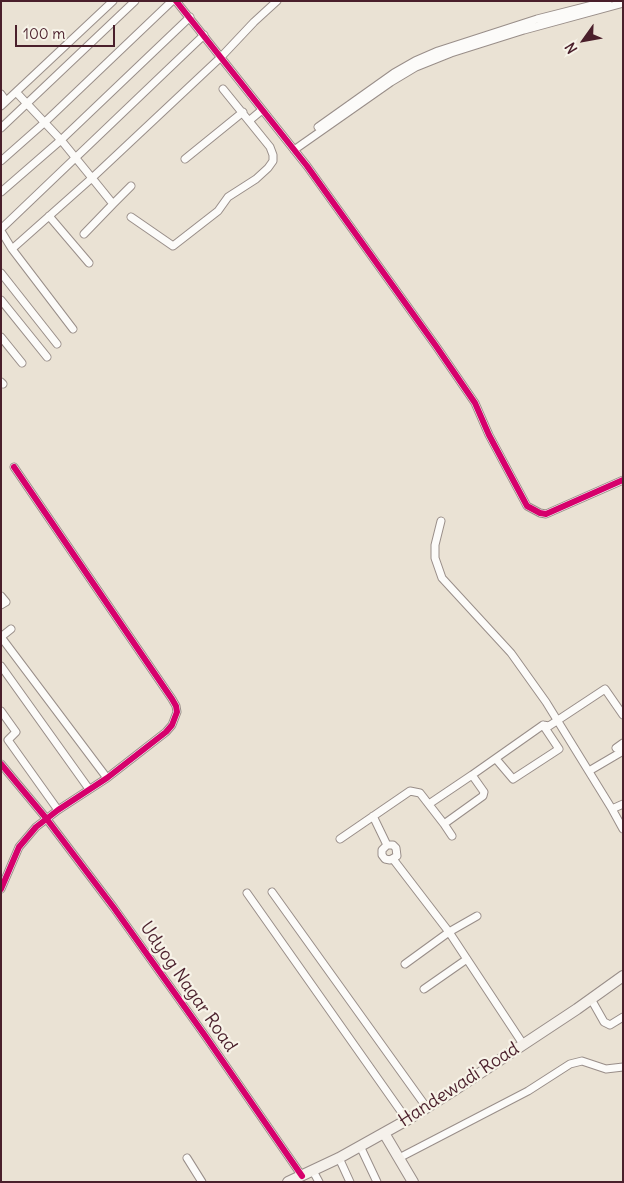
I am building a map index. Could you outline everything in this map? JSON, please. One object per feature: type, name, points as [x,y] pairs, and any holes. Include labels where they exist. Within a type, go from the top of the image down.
[{"type":"main road","name":"Handewadi Road","points":[[288,1182],[339,1158],[427,1108],[623,976]]},
{"type":"main road","points":[[384,1133],[413,1182]]},
{"type":"street","points":[[1,94],[4,104],[113,1]]},
{"type":"street","points":[[1,128],[136,1]]},
{"type":"street","points":[[1,161],[44,123],[172,1]]},
{"type":"street","points":[[176,1],[307,166],[475,403],[489,435],[527,506],[540,514],[552,512],[623,480]]},
{"type":"street","points":[[12,249],[92,178],[278,1]]},
{"type":"street","points":[[292,148],[394,73],[416,61],[438,51],[537,19],[608,1]]},
{"type":"street","points":[[292,148],[416,67],[451,53],[524,30],[623,3]]},
{"type":"street","points":[[1,192],[61,140],[190,17]]},
{"type":"street","points":[[73,330],[12,249],[1,230],[204,35]]},
{"type":"street","points":[[131,217],[172,246],[218,211],[228,196],[256,179],[268,168],[273,155],[270,147],[223,88]]},
{"type":"street","points":[[16,92],[61,140],[113,204]]},
{"type":"street","points":[[250,120],[262,110]]},
{"type":"street","points":[[185,159],[243,112]]},
{"type":"street","points":[[84,234],[131,186]]},
{"type":"street","points":[[49,216],[89,263]]},
{"type":"street","points":[[1,274],[57,344]]},
{"type":"street","points":[[1,300],[47,357]]},
{"type":"street","points":[[1,337],[22,363]]},
{"type":"street","points":[[1,889],[19,847],[27,836],[46,818],[107,778],[166,732],[175,719],[176,706],[14,467]]},
{"type":"street","points":[[440,520],[435,545],[435,558],[442,578],[511,653],[557,720],[623,829]]},
{"type":"street","points":[[1,596],[6,602],[1,605]]},
{"type":"street","points":[[10,629],[1,637],[107,778]]},
{"type":"street","points":[[1,666],[89,789]]},
{"type":"street","points":[[543,724],[549,726],[605,689],[623,715]]},
{"type":"street","points":[[1,711],[16,732],[8,740],[58,810]]},
{"type":"street","points":[[429,804],[472,776],[543,724]]},
{"type":"street","points":[[496,759],[514,779],[559,750],[543,724]]},
{"type":"street","points":[[589,771],[619,750],[623,743]]},
{"type":"street","name":"Udyog Nagar Road","points":[[1,764],[46,818],[114,908],[302,1176]]},
{"type":"street","points":[[444,824],[483,796],[484,792],[472,776]]},
{"type":"street","points":[[340,839],[410,791],[420,793],[452,836]]},
{"type":"street","points":[[612,809],[623,804]]},
{"type":"street","points":[[373,816],[388,845]]},
{"type":"street","points":[[388,845],[396,848],[397,854],[393,859],[388,860],[382,855],[382,850],[388,845]]},
{"type":"street","points":[[393,859],[449,932],[523,1044]]},
{"type":"street","points":[[272,892],[427,1108]]},
{"type":"street","points":[[246,893],[407,1120]]},
{"type":"street","points":[[405,964],[449,932],[477,916]]},
{"type":"street","points":[[424,989],[467,959]]},
{"type":"street","points":[[591,999],[604,1022],[610,1025],[623,1017]]},
{"type":"street","points":[[399,1158],[528,1091],[570,1064],[582,1061],[606,1069],[623,1068]]},
{"type":"street","points":[[360,1146],[377,1182]]},
{"type":"street","points":[[186,1158],[202,1182]]},
{"type":"street","points":[[339,1158],[350,1182]]},
{"type":"street","points":[[314,1171],[319,1182]]},
{"type":"cycle path","points":[[176,1],[307,166],[436,346],[475,403],[489,435],[527,506],[546,514],[623,480]]},
{"type":"cycle path","points":[[1,889],[19,847],[36,827],[107,778],[166,732],[172,725],[177,712],[172,699],[14,467]]},
{"type":"cycle path","points":[[1,764],[46,818],[114,908],[302,1176]]}]
